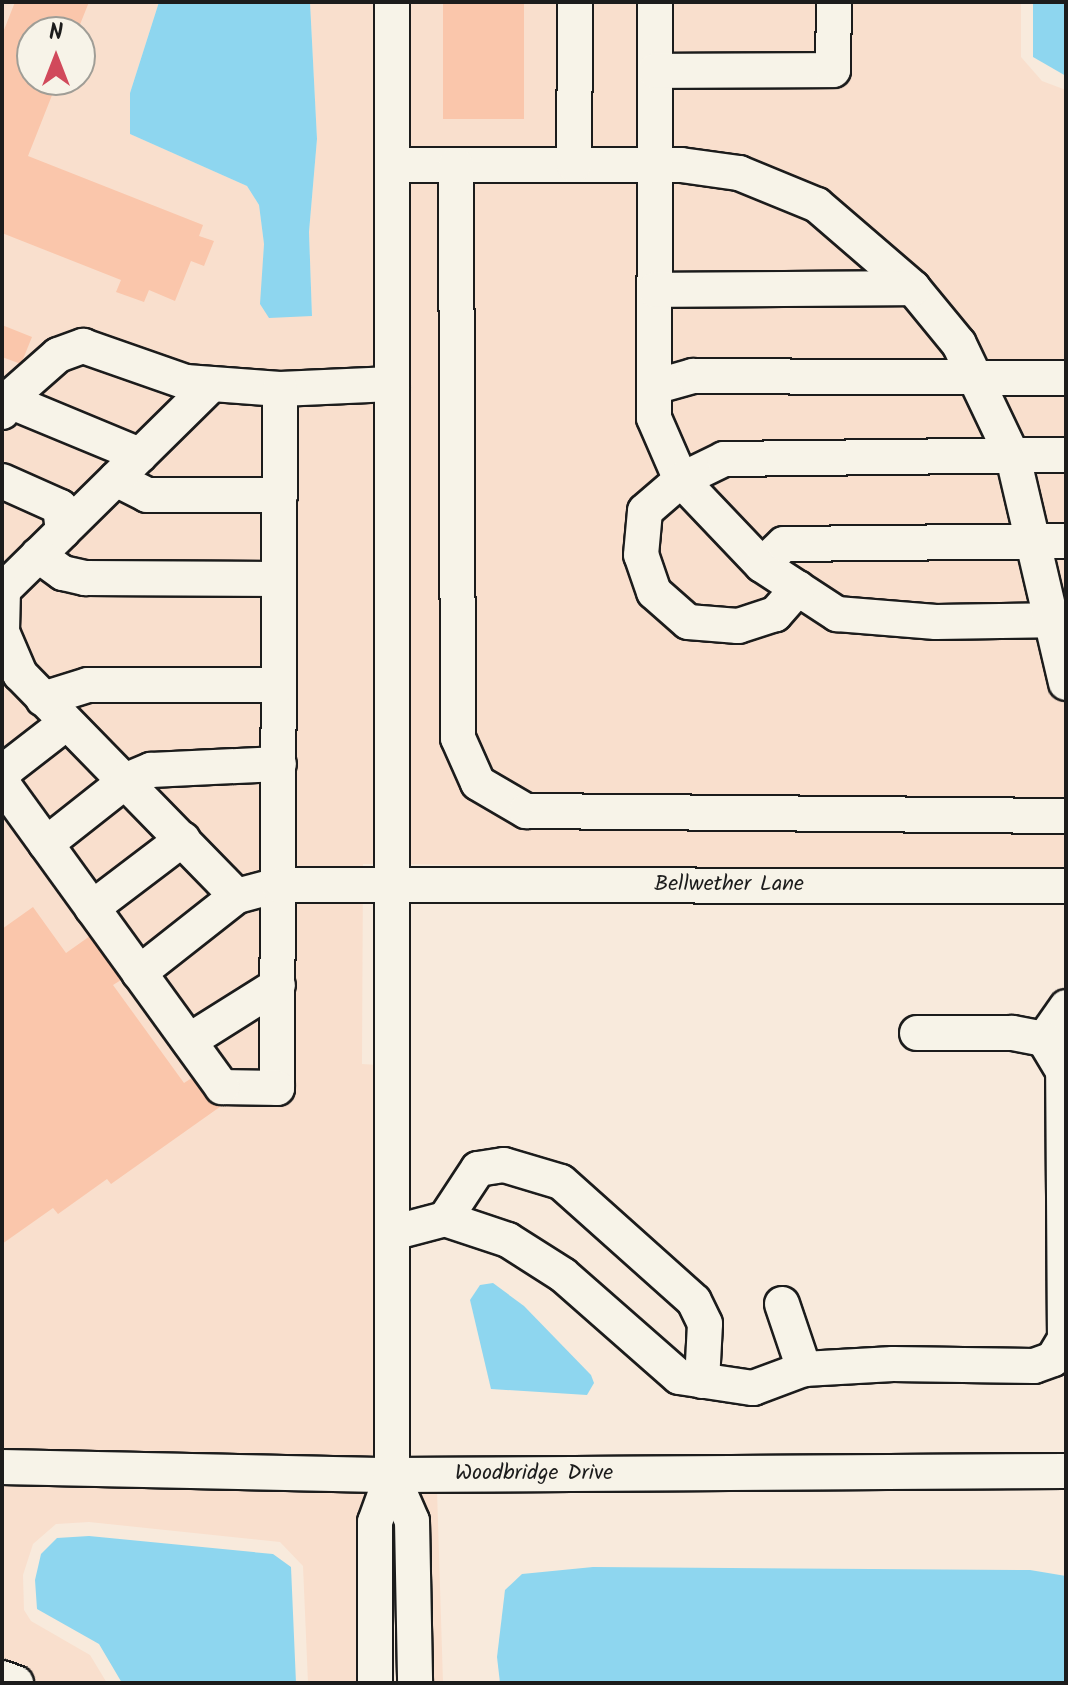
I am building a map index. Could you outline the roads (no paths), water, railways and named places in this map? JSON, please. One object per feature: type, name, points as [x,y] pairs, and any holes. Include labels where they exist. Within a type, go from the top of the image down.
[{"type":"street","points":[[375,1683],[375,1522],[392,1475],[392,2]]},
{"type":"street","points":[[574,165],[575,2]]},
{"type":"street","points":[[655,2],[654,418],[681,480],[762,565],[837,614],[936,622],[1059,620]]},
{"type":"street","points":[[655,71],[833,70],[834,2]]},
{"type":"street","points":[[392,165],[655,165],[739,173],[817,205],[913,288],[959,344],[1050,541],[1066,683]]},
{"type":"street","points":[[456,165],[458,738],[478,783],[526,811],[1066,816]]},
{"type":"street","points":[[655,290],[913,288]]},
{"type":"street","points":[[140,455],[4,406],[58,355],[83,346],[186,382],[280,389],[392,384]]},
{"type":"street","points":[[654,387],[693,376],[1066,378]]},
{"type":"street","points":[[139,973],[237,896],[127,780],[66,723],[20,674],[2,632],[3,590],[212,384]]},
{"type":"street","points":[[66,723],[8,768],[2,781],[222,1087],[277,1088],[280,389]]},
{"type":"street","points":[[798,588],[775,614],[738,626],[688,622],[654,592],[641,555],[645,511],[681,480],[724,459],[1066,455]]},
{"type":"street","points":[[116,479],[147,495],[280,495]]},
{"type":"street","points":[[2,481],[60,507],[63,531]]},
{"type":"street","points":[[762,565],[784,544],[1050,541]]},
{"type":"street","points":[[38,555],[63,573],[85,578],[279,579]]},
{"type":"street","points":[[43,699],[88,685],[279,685]]},
{"type":"street","points":[[46,844],[127,780],[171,766],[279,764]]},
{"type":"street","points":[[92,908],[183,839]]},
{"type":"street","name":"Bellwether Lane","points":[[237,896],[278,885],[1066,886]]},
{"type":"street","points":[[189,1041],[278,985]]},
{"type":"street","points":[[1044,1039],[1066,1007]]},
{"type":"street","points":[[392,1233],[445,1219],[508,1240],[563,1275],[679,1377],[753,1388],[804,1369],[893,1364],[1034,1366],[1053,1359],[1065,1339],[1063,1071],[1044,1039],[1012,1033],[917,1033]]},
{"type":"street","points":[[445,1219],[478,1169],[504,1165],[561,1182],[694,1301],[705,1324],[702,1381]]},
{"type":"street","points":[[782,1304],[804,1369]]},
{"type":"street","name":"Woodbridge Drive","points":[[2,1467],[392,1475],[1066,1471]]},
{"type":"street","points":[[392,1475],[412,1521],[415,1683]]},
{"type":"street","points":[[2,1678],[16,1683]]},
{"type":"water","points":[[159,2],[310,2],[317,139],[309,232],[312,316],[269,318],[260,304],[264,244],[259,205],[247,186],[130,134],[130,93]]},
{"type":"water","points":[[1033,2],[1066,2],[1066,76],[1033,57]]},
{"type":"water","points":[[493,1283],[524,1306],[591,1375],[594,1383],[587,1395],[491,1389],[470,1300],[480,1285]]},
{"type":"water","points":[[89,1536],[273,1554],[291,1567],[296,1683],[122,1683],[99,1644],[37,1609],[35,1580],[41,1554],[57,1538]]},
{"type":"water","points":[[593,1567],[1030,1570],[1066,1576],[1066,1683],[500,1683],[497,1657],[505,1590],[522,1574]]}]
